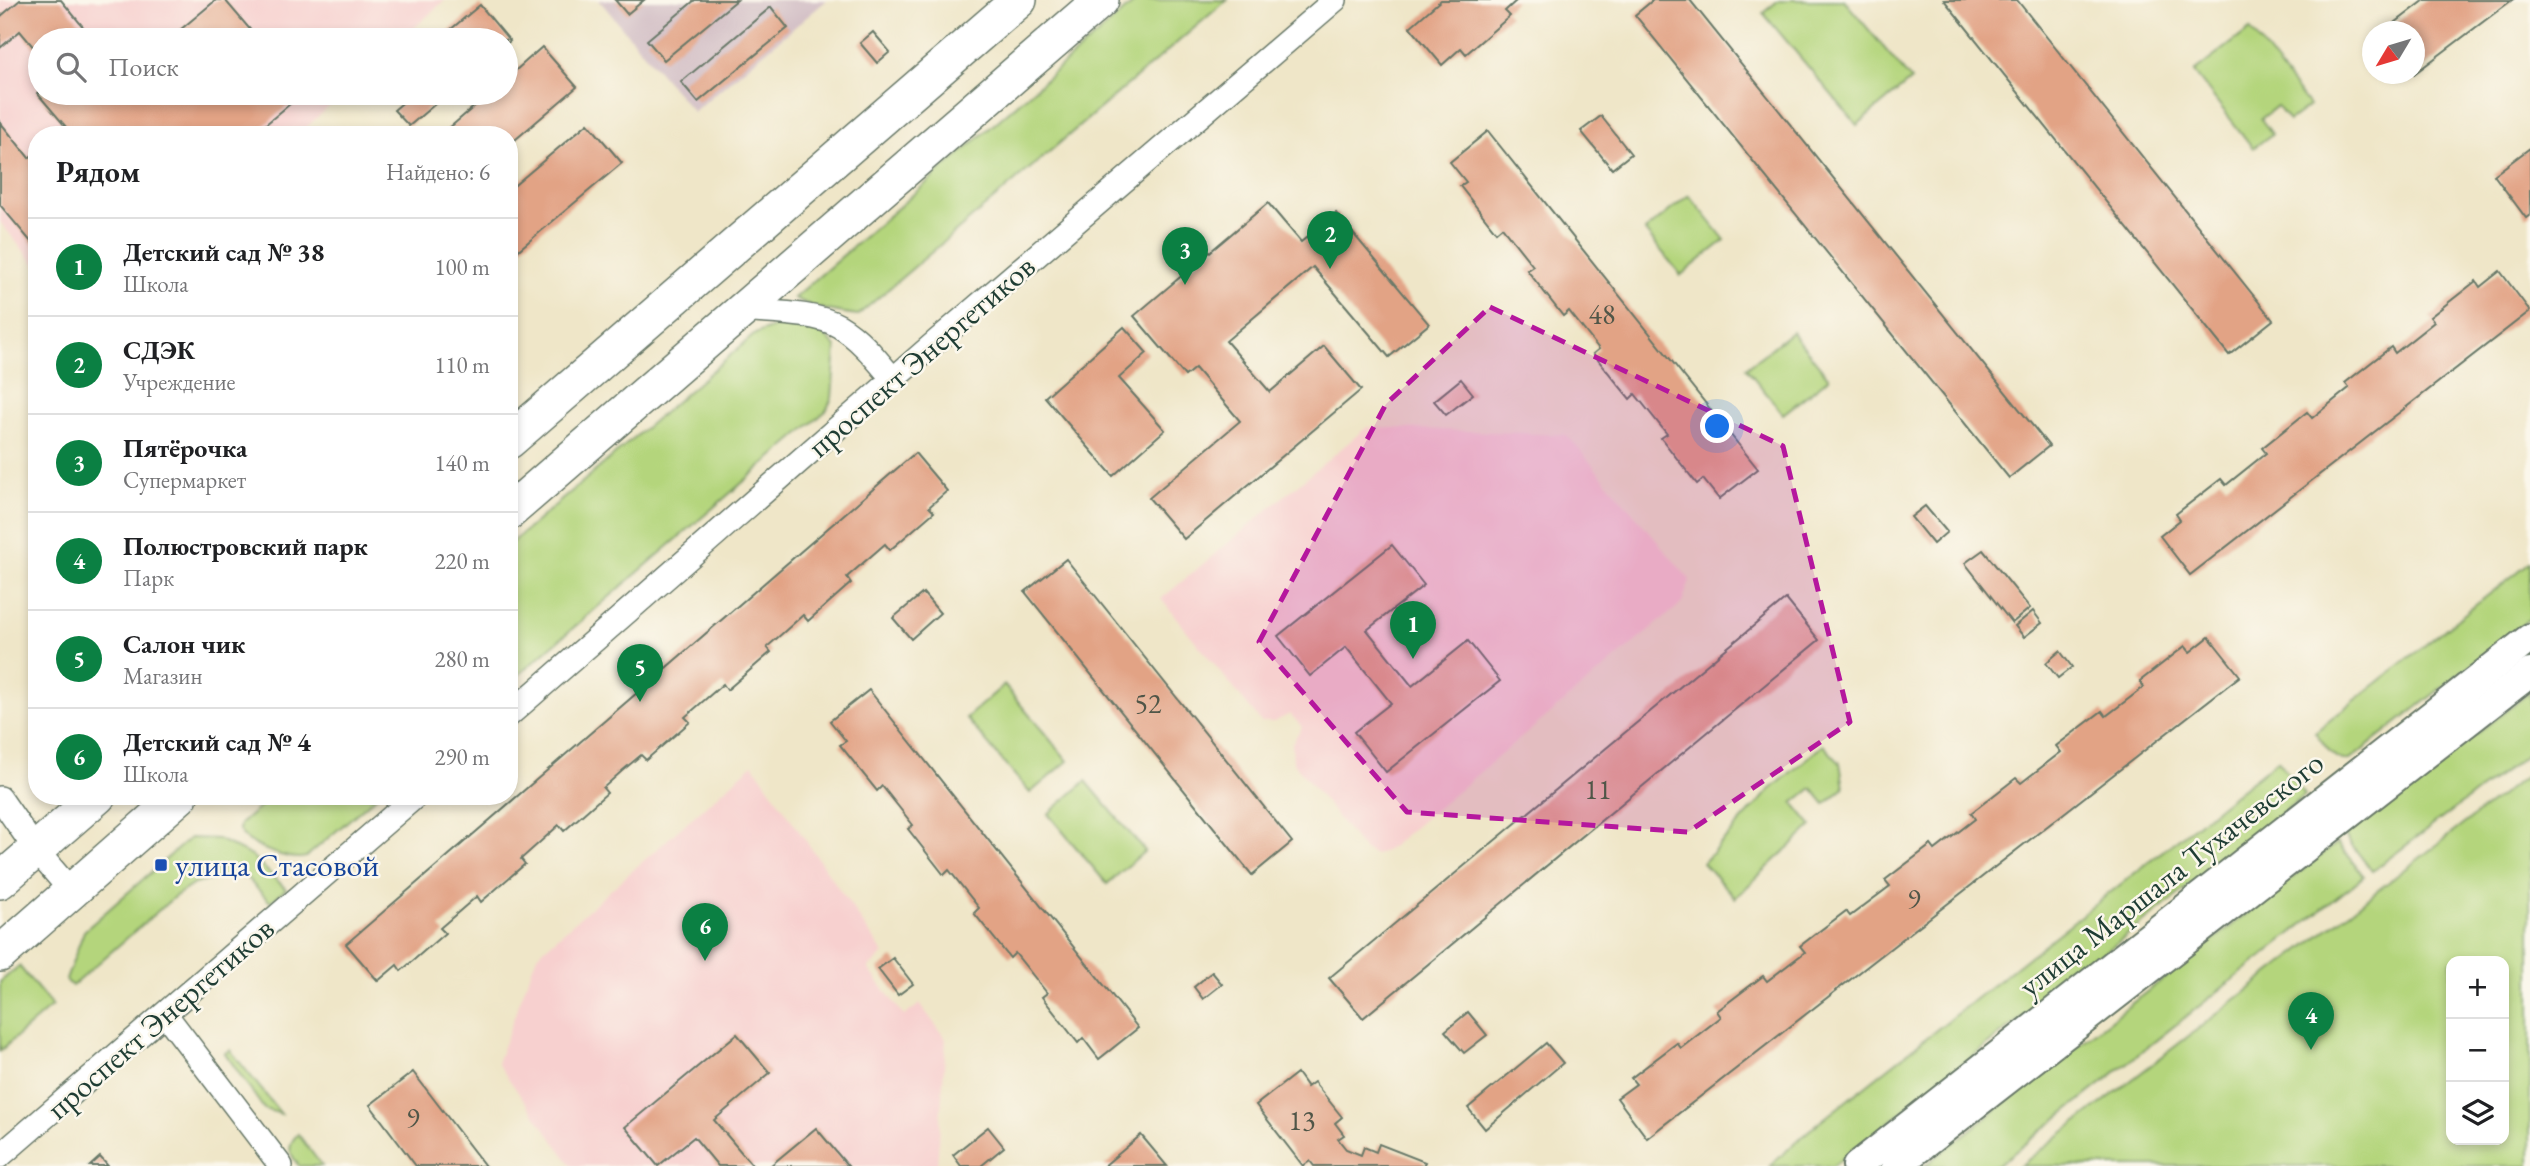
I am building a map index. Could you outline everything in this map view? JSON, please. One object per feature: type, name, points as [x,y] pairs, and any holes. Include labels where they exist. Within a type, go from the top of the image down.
[{"type":"main road","points":[[518,433],[1019,0]]},
{"type":"main road","points":[[518,504],[1101,0]]},
{"type":"main road","points":[[0,881],[88,805]]},
{"type":"main road","points":[[0,954],[170,805]]},
{"type":"street","name":"проспект Энергетиков","points":[[518,707],[893,379],[1335,0]]},
{"type":"street","points":[[742,310],[817,318],[837,324],[869,350],[893,379]]},
{"type":"street","name":"улица Маршала Тухачевского","points":[[1857,1166],[2530,638]]},
{"type":"street","name":"улица Маршала Тухачевского","points":[[1896,1166],[2530,673]]},
{"type":"street","points":[[0,798],[36,850],[72,892]]},
{"type":"street","name":"проспект Энергетиков","points":[[0,1156],[406,805]]},
{"type":"street","points":[[166,1015],[281,1166]]},
{"type":"highlighted area","points":[[1490,307],[1783,446],[1850,722],[1688,832],[1407,812],[1259,642],[1386,404]]},
{"type":"shaded area","points":[[0,0],[445,0],[414,28],[28,28],[28,105],[331,105],[308,126],[28,126],[28,256],[0,222]]},
{"type":"shaded area","points":[[599,0],[827,0],[693,112]]},
{"type":"shaded area","points":[[1367,427],[1567,435],[1690,580],[1682,603],[1387,850],[1375,855],[1363,849],[1293,762],[1292,743],[1302,727],[1290,714],[1274,722],[1261,722],[1161,599]]},
{"type":"shaded area","points":[[753,764],[884,954],[868,968],[904,1016],[920,1004],[946,1039],[937,1166],[572,1166],[497,1063],[537,955]]},
{"type":"green space","points":[[1137,0],[1227,0],[858,315],[817,307],[794,298]]},
{"type":"green space","points":[[1779,0],[1844,0],[1911,80],[1857,125],[1763,13]]},
{"type":"green space","points":[[2250,29],[2309,106],[2289,121],[2277,106],[2261,119],[2272,134],[2253,148],[2194,72]]},
{"type":"green space","points":[[1689,195],[1725,240],[1681,275],[1645,231]]},
{"type":"green space","points":[[778,325],[822,332],[836,347],[832,398],[826,411],[518,675],[518,537],[755,334]]},
{"type":"green space","points":[[1792,332],[1829,378],[1783,414],[1746,368]]},
{"type":"green space","points":[[2530,562],[2530,618],[2350,760],[2339,758],[2330,751],[2315,732]]},
{"type":"green space","points":[[1004,685],[1068,761],[1030,793],[966,718]]},
{"type":"green space","points":[[2530,692],[2530,752],[2372,871],[2345,836]]},
{"type":"green space","points":[[1823,745],[1840,763],[1844,788],[1825,804],[1812,788],[1793,803],[1812,826],[1735,898],[1703,863],[1770,790]]},
{"type":"green space","points":[[2278,760],[2305,795],[1833,1166],[1770,1166],[1807,1132]]},
{"type":"green space","points":[[2530,773],[2530,1166],[2020,1166]]},
{"type":"green space","points":[[1086,781],[1145,851],[1107,884],[1048,814]]},
{"type":"green space","points":[[262,805],[367,805],[306,857],[280,855],[259,847],[239,830],[240,824]]},
{"type":"green space","points":[[190,838],[218,839],[252,856],[286,889],[270,902],[242,873],[194,884],[174,897],[72,986],[66,980],[84,931]]},
{"type":"green space","points":[[2337,843],[2364,876],[1997,1166],[1924,1166]]},
{"type":"green space","points":[[19,966],[52,1006],[0,1051],[0,982]]},
{"type":"green space","points":[[230,1050],[281,1114],[264,1109],[225,1053]]},
{"type":"green space","points":[[298,1134],[322,1166],[299,1166],[290,1150]]},
{"type":"building","points":[[20,0],[61,0],[84,28],[28,28],[28,41],[20,31],[0,48],[0,17]]},
{"type":"building","points":[[216,0],[225,0],[249,28],[182,28]]},
{"type":"building","points":[[615,0],[644,0],[627,14]]},
{"type":"building","points":[[695,0],[737,0],[664,60],[647,40]]},
{"type":"building","points":[[1441,0],[1517,0],[1505,11],[1510,16],[1466,54],[1461,48],[1442,65],[1410,27]]},
{"type":"building","points":[[1653,0],[1690,0],[2049,446],[2009,478],[1635,15]]},
{"type":"building","points":[[1944,0],[2017,0],[2273,320],[2229,355]]},
{"type":"building","points":[[2425,0],[2512,0],[2425,66],[2425,21],[2397,21]]},
{"type":"building","points":[[480,5],[499,28],[452,28]]},
{"type":"building","points":[[771,7],[788,28],[698,102],[681,82]]},
{"type":"building","points":[[873,32],[890,52],[877,63],[860,43]]},
{"type":"building","points":[[542,47],[577,87],[518,137],[518,126],[452,126],[476,105],[518,105],[518,68]]},
{"type":"building","points":[[47,105],[289,105],[264,126],[65,126]]},
{"type":"building","points":[[400,105],[434,105],[409,126],[394,110]]},
{"type":"building","points":[[1601,116],[1631,154],[1612,169],[1581,131]]},
{"type":"building","points":[[0,122],[28,157],[28,238],[0,205]]},
{"type":"building","points":[[588,123],[622,163],[518,250],[518,182]]},
{"type":"building","points":[[1488,131],[1758,469],[1719,499],[1703,479],[1697,484],[1661,438],[1667,434],[1635,394],[1630,399],[1593,354],[1599,349],[1569,311],[1563,316],[1527,270],[1533,266],[1502,227],[1496,232],[1460,186],[1466,182],[1450,162]]},
{"type":"building","points":[[2530,148],[2530,215],[2526,218],[2494,175]]},
{"type":"building","points":[[1268,203],[1301,242],[1336,213],[1429,324],[1389,357],[1313,267],[1226,341],[1270,392],[1324,346],[1361,390],[1184,539],[1149,498],[1240,421],[1195,368],[1185,376],[1134,316]]},
{"type":"building","points":[[2500,271],[2530,311],[2190,575],[2160,536],[2180,520],[2176,514],[2221,479],[2226,485],[2266,453],[2262,448],[2307,412],[2312,418],[2349,388],[2345,383],[2391,347],[2395,353],[2434,322],[2430,317],[2476,281],[2480,287]]},
{"type":"building","points":[[1124,327],[1147,353],[1119,378],[1165,430],[1113,476],[1045,397]]},
{"type":"building","points":[[1461,379],[1473,394],[1446,415],[1434,401]]},
{"type":"building","points":[[915,453],[947,491],[929,507],[934,512],[890,550],[885,544],[847,577],[851,583],[808,621],[803,615],[767,647],[771,652],[727,690],[723,684],[685,717],[690,722],[646,760],[641,755],[622,771],[603,788],[607,793],[564,831],[559,825],[521,859],[525,864],[481,902],[477,896],[440,928],[445,933],[401,971],[397,965],[378,981],[346,944],[507,805],[518,805],[518,796]]},
{"type":"building","points":[[1925,506],[1947,532],[1933,544],[1911,517]]},
{"type":"building","points":[[1392,545],[1424,585],[1367,630],[1412,686],[1468,641],[1500,681],[1386,772],[1354,732],[1391,703],[1346,647],[1310,676],[1278,636]]},
{"type":"building","points":[[1983,550],[2030,608],[2012,623],[1965,563]]},
{"type":"building","points":[[1066,559],[1292,842],[1252,875],[1025,592]]},
{"type":"building","points":[[923,593],[940,613],[911,639],[893,618]]},
{"type":"building","points":[[1786,599],[1819,640],[1363,1018],[1329,978]]},
{"type":"building","points":[[2033,611],[2042,623],[2024,637],[2015,626]]},
{"type":"building","points":[[2209,637],[2240,676],[1647,1138],[1617,1098],[1636,1084],[1631,1078],[1677,1043],[1681,1048],[1721,1017],[1717,1011],[1763,976],[1767,981],[1805,952],[1800,946],[1846,911],[1850,916],[1890,886],[1885,880],[1931,845],[1935,850],[1975,819],[1971,813],[2016,778],[2021,783],[2061,752],[2056,746],[2102,711],[2106,716],[2144,687],[2140,681],[2185,646],[2190,652]]},
{"type":"building","points":[[2060,651],[2072,667],[2058,678],[2046,663]]},
{"type":"building","points":[[869,690],[1138,1028],[1099,1059],[1083,1038],[1078,1043],[1042,997],[1047,993],[1015,953],[1010,958],[974,913],[979,908],[949,870],[944,875],[908,829],[913,825],[882,786],[877,791],[840,745],[846,741],[830,721]]},
{"type":"building","points":[[893,958],[913,984],[898,995],[878,969]]},
{"type":"building","points":[[1212,972],[1222,984],[1203,999],[1194,987]]},
{"type":"building","points":[[1468,1012],[1487,1035],[1464,1053],[1445,1031]]},
{"type":"building","points":[[737,1034],[770,1073],[714,1120],[753,1166],[718,1166],[694,1137],[658,1166],[625,1127]]},
{"type":"building","points":[[1546,1043],[1563,1063],[1485,1129],[1468,1108]]},
{"type":"building","points":[[413,1072],[485,1166],[416,1166],[370,1105]]},
{"type":"building","points":[[1297,1073],[1307,1087],[1314,1082],[1342,1117],[1335,1123],[1344,1135],[1338,1139],[1346,1149],[1361,1155],[1364,1147],[1376,1152],[1379,1144],[1425,1162],[1423,1166],[1314,1166],[1310,1161],[1303,1166],[1256,1105]]},
{"type":"building","points":[[988,1127],[1004,1147],[981,1166],[961,1166],[953,1155]]},
{"type":"building","points":[[816,1128],[848,1166],[770,1166]]},
{"type":"building","points":[[1141,1135],[1167,1166],[1104,1166],[1122,1151]]},
{"type":"building","points":[[100,1157],[108,1166],[90,1166]]},
{"type":"place","name":"СДЭК","points":[[1330,269]]},
{"type":"place","name":"Пятёрочка","points":[[1185,285]]},
{"type":"place","name":"Детский сад № 38","points":[[1413,659]]},
{"type":"place","name":"Салон чик","points":[[640,702]]},
{"type":"place","name":"улица Стасовой","points":[[161,865]]},
{"type":"place","name":"Детский сад № 4","points":[[705,961]]},
{"type":"place","name":"Полюстровский парк","points":[[2311,1050]]}]
